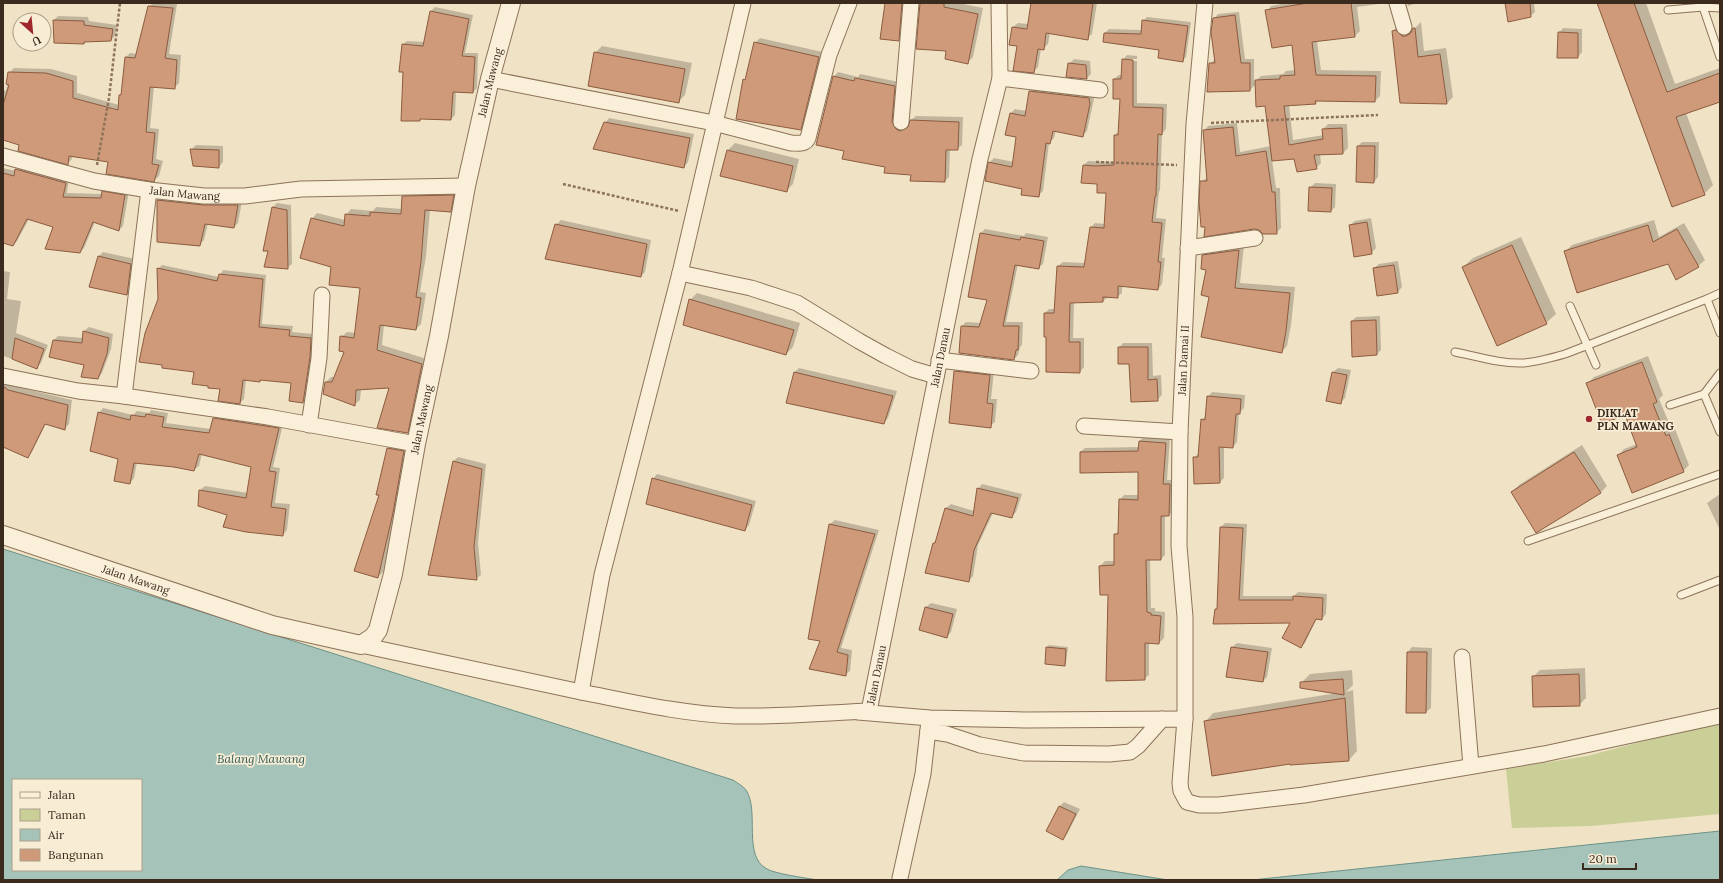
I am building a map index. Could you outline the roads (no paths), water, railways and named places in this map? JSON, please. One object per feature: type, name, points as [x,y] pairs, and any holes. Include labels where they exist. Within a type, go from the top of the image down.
[{"type":"street","name":"Jalan Mawang","points":[[361,645],[373,637],[378,630],[393,574],[416,444],[439,336],[466,186],[490,79],[511,3]]},
{"type":"street","points":[[581,692],[602,575],[680,273],[743,3]]},
{"type":"street","points":[[490,79],[714,123],[791,143],[801,144],[807,141],[829,55],[850,3]]},
{"type":"street","points":[[901,122],[911,3]]},
{"type":"street","name":"Jalan Danau","points":[[854,712],[869,711],[980,159],[1000,78],[999,3]]},
{"type":"street","name":"Jalan Damai II","points":[[1205,3],[1194,124],[1180,432],[1179,546],[1185,617],[1185,719],[1181,791],[1186,802],[1199,805],[1219,805],[1304,795],[1471,766]]},
{"type":"street","points":[[1397,3],[1404,27]]},
{"type":"street","points":[[1000,78],[1100,90]]},
{"type":"street","name":"Jalan Mawang","points":[[3,156],[94,181],[149,190],[204,196],[245,196],[301,189],[466,186]]},
{"type":"street","points":[[124,396],[149,190]]},
{"type":"street","points":[[1188,248],[1255,238]]},
{"type":"street","points":[[680,273],[751,288],[797,303],[853,338],[886,356],[912,369],[936,376]]},
{"type":"street","points":[[309,425],[319,358],[322,295]]},
{"type":"street","points":[[940,360],[1031,371]]},
{"type":"street","points":[[3,376],[78,391],[124,396],[309,425],[416,444]]},
{"type":"street","points":[[1084,426],[1180,432]]},
{"type":"street","name":"Jalan Mawang","points":[[3,535],[272,624],[361,645],[581,692],[662,708],[734,716],[854,712]]},
{"type":"street","points":[[1462,657],[1471,766],[1544,754],[1720,716]]},
{"type":"street","points":[[854,712],[929,724],[1025,720],[1185,719]]},
{"type":"street","points":[[929,724],[947,734],[980,745],[1024,753],[1109,754],[1130,752],[1138,746],[1162,719]]},
{"type":"street","points":[[902,872],[923,774],[929,724]]},
{"type":"lane","points":[[1668,10],[1703,7],[1720,8]]},
{"type":"lane","points":[[1703,7],[1720,58]]},
{"type":"lane","points":[[1455,352],[1521,363],[1542,361],[1720,294]]},
{"type":"lane","points":[[1707,299],[1720,333]]},
{"type":"lane","points":[[1570,306],[1596,365]]},
{"type":"lane","points":[[1670,405],[1704,394],[1720,373]]},
{"type":"lane","points":[[1704,394],[1720,432]]},
{"type":"lane","points":[[1528,541],[1720,474]]},
{"type":"lane","points":[[1681,595],[1720,580]]},
{"type":"water","name":"Balang Mawang","points":[[3,549],[733,780],[746,790],[750,799],[752,809],[753,844],[759,863],[767,869],[777,873],[818,880],[3,880]]},
{"type":"water","points":[[1720,831],[1720,880],[1252,880]]},
{"type":"water","points":[[1081,866],[1168,880],[1057,880],[1068,870]]},
{"type":"place","name":"DIKLAT PLN MAWANG","points":[[1589,419]]}]
